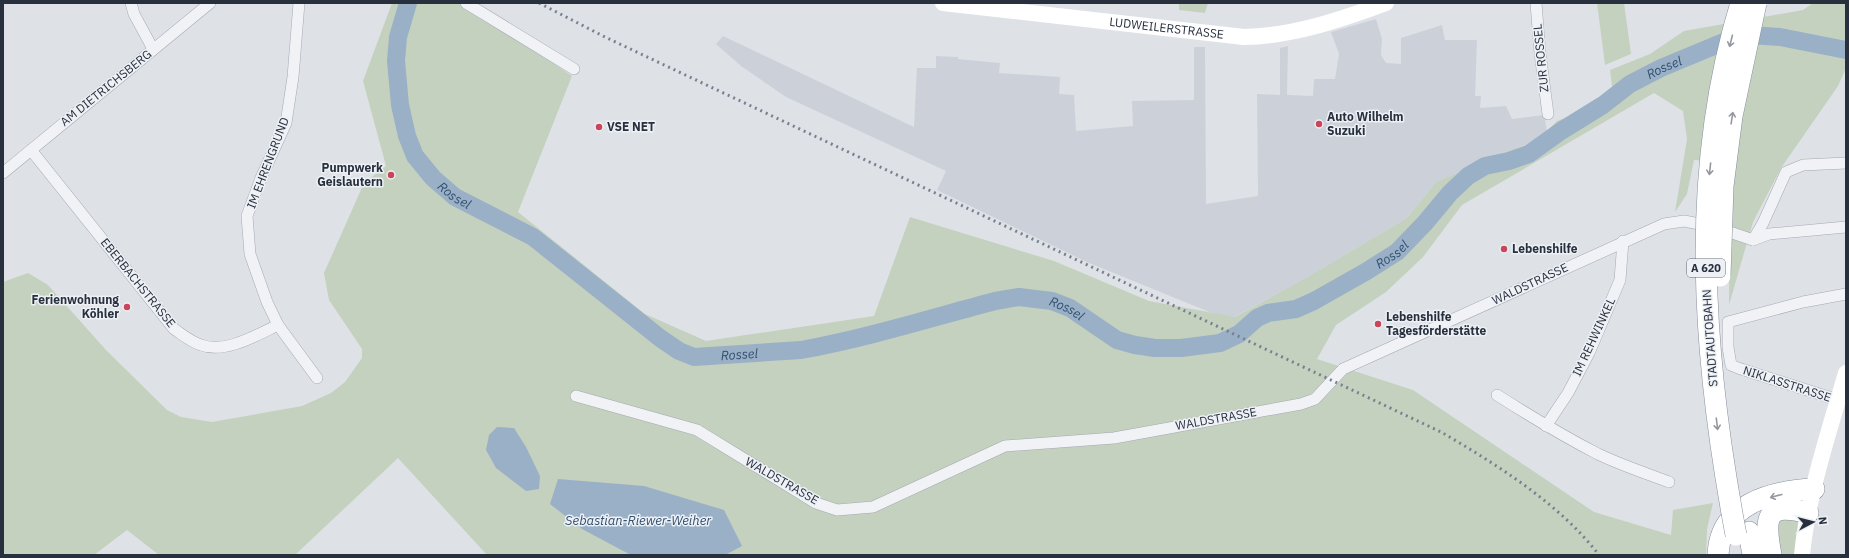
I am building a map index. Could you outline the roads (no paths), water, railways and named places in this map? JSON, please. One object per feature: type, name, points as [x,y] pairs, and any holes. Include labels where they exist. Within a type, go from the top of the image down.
[{"type":"highway","name":"STADTAUTOBAHN","points":[[1740,555],[1742,533],[1719,435],[1710,364],[1705,240],[1708,184],[1717,110],[1725,66],[1746,6]]},
{"type":"highway","points":[[1718,555],[1719,544],[1726,524],[1735,513],[1748,504],[1792,491],[1814,489]]},
{"type":"highway","points":[[1771,555],[1767,526],[1770,516],[1775,511],[1784,509],[1808,513]]},
{"type":"highway","name":"A 620","points":[[1742,533],[1753,555]]},
{"type":"main road","name":"LUDWEILERSTRASSE","points":[[943,3],[1244,37],[1286,34],[1313,27],[1386,3]]},
{"type":"main road","points":[[1802,555],[1808,513],[1846,373]]},
{"type":"street","points":[[131,3],[134,14],[153,50]]},
{"type":"street","name":"AM DIETRICHSBERG","points":[[3,173],[210,3]]},
{"type":"street","name":"IM EHRENGRUND","points":[[299,3],[293,77],[286,123],[261,178],[247,216],[250,254],[267,302],[278,325],[317,378]]},
{"type":"street","points":[[466,3],[574,69]]},
{"type":"street","name":"ZUR ROSSEL","points":[[1536,3],[1540,52],[1548,114]]},
{"type":"street","name":"EBERBACHSTRASSE","points":[[31,150],[174,329],[202,346],[222,347],[240,343],[278,325]]},
{"type":"street","points":[[1753,240],[1763,223],[1786,172],[1803,165],[1846,163]]},
{"type":"street","name":"WALDSTRASSE","points":[[576,396],[697,430],[816,503],[837,510],[873,507],[1005,446],[1114,438],[1301,404],[1315,399],[1343,369],[1623,241],[1664,224],[1684,221],[1715,227],[1753,240]]},
{"type":"street","points":[[1753,240],[1769,234],[1846,227]]},
{"type":"street","name":"IM REHWINKEL","points":[[1546,426],[1568,393],[1589,353],[1620,280],[1623,241]]},
{"type":"street","name":"NIKLASSTRASSE","points":[[1838,400],[1731,365],[1728,347],[1728,322],[1803,302],[1846,294]]},
{"type":"street","points":[[1496,396],[1546,426],[1598,454],[1634,470],[1669,482]]},
{"type":"water","points":[[497,427],[514,428],[526,447],[540,476],[539,489],[526,491],[496,468],[486,450],[489,435]]},
{"type":"water","name":"Sebastian-Riewer-Weiher","points":[[558,479],[644,486],[724,510],[742,546],[725,555],[629,554],[582,529],[550,504]]},
{"type":"waterway","name":"Rossel","points":[[408,3],[398,37],[396,61],[400,105],[407,136],[415,156],[433,178],[455,197],[533,237],[660,338],[679,351],[694,357],[801,350],[875,334],[995,301],[1019,297],[1052,301],[1070,308],[1117,340],[1135,345],[1155,348],[1181,348],[1220,343],[1239,334],[1257,318],[1268,313],[1296,309],[1314,301],[1367,271],[1397,252],[1425,223],[1450,193],[1468,176],[1485,166],[1509,161],[1529,154],[1561,131],[1603,105],[1630,84],[1661,68],[1726,41],[1750,35],[1780,37],[1846,50]]},
{"type":"railway","points":[[539,3],[605,37],[1441,432],[1526,486],[1566,519],[1599,555]]},
{"type":"place","name":"Auto Wilhelm Suzuki","points":[[1319,124]]},
{"type":"place","name":"VSE NET","points":[[599,127]]},
{"type":"place","name":"Pumpwerk Geislautern","points":[[391,175]]},
{"type":"place","name":"Lebenshilfe","points":[[1504,249]]},
{"type":"place","name":"Ferienwohnung Köhler","points":[[127,307]]},
{"type":"place","name":"Lebenshilfe Tagesförderstätte","points":[[1378,324]]}]
